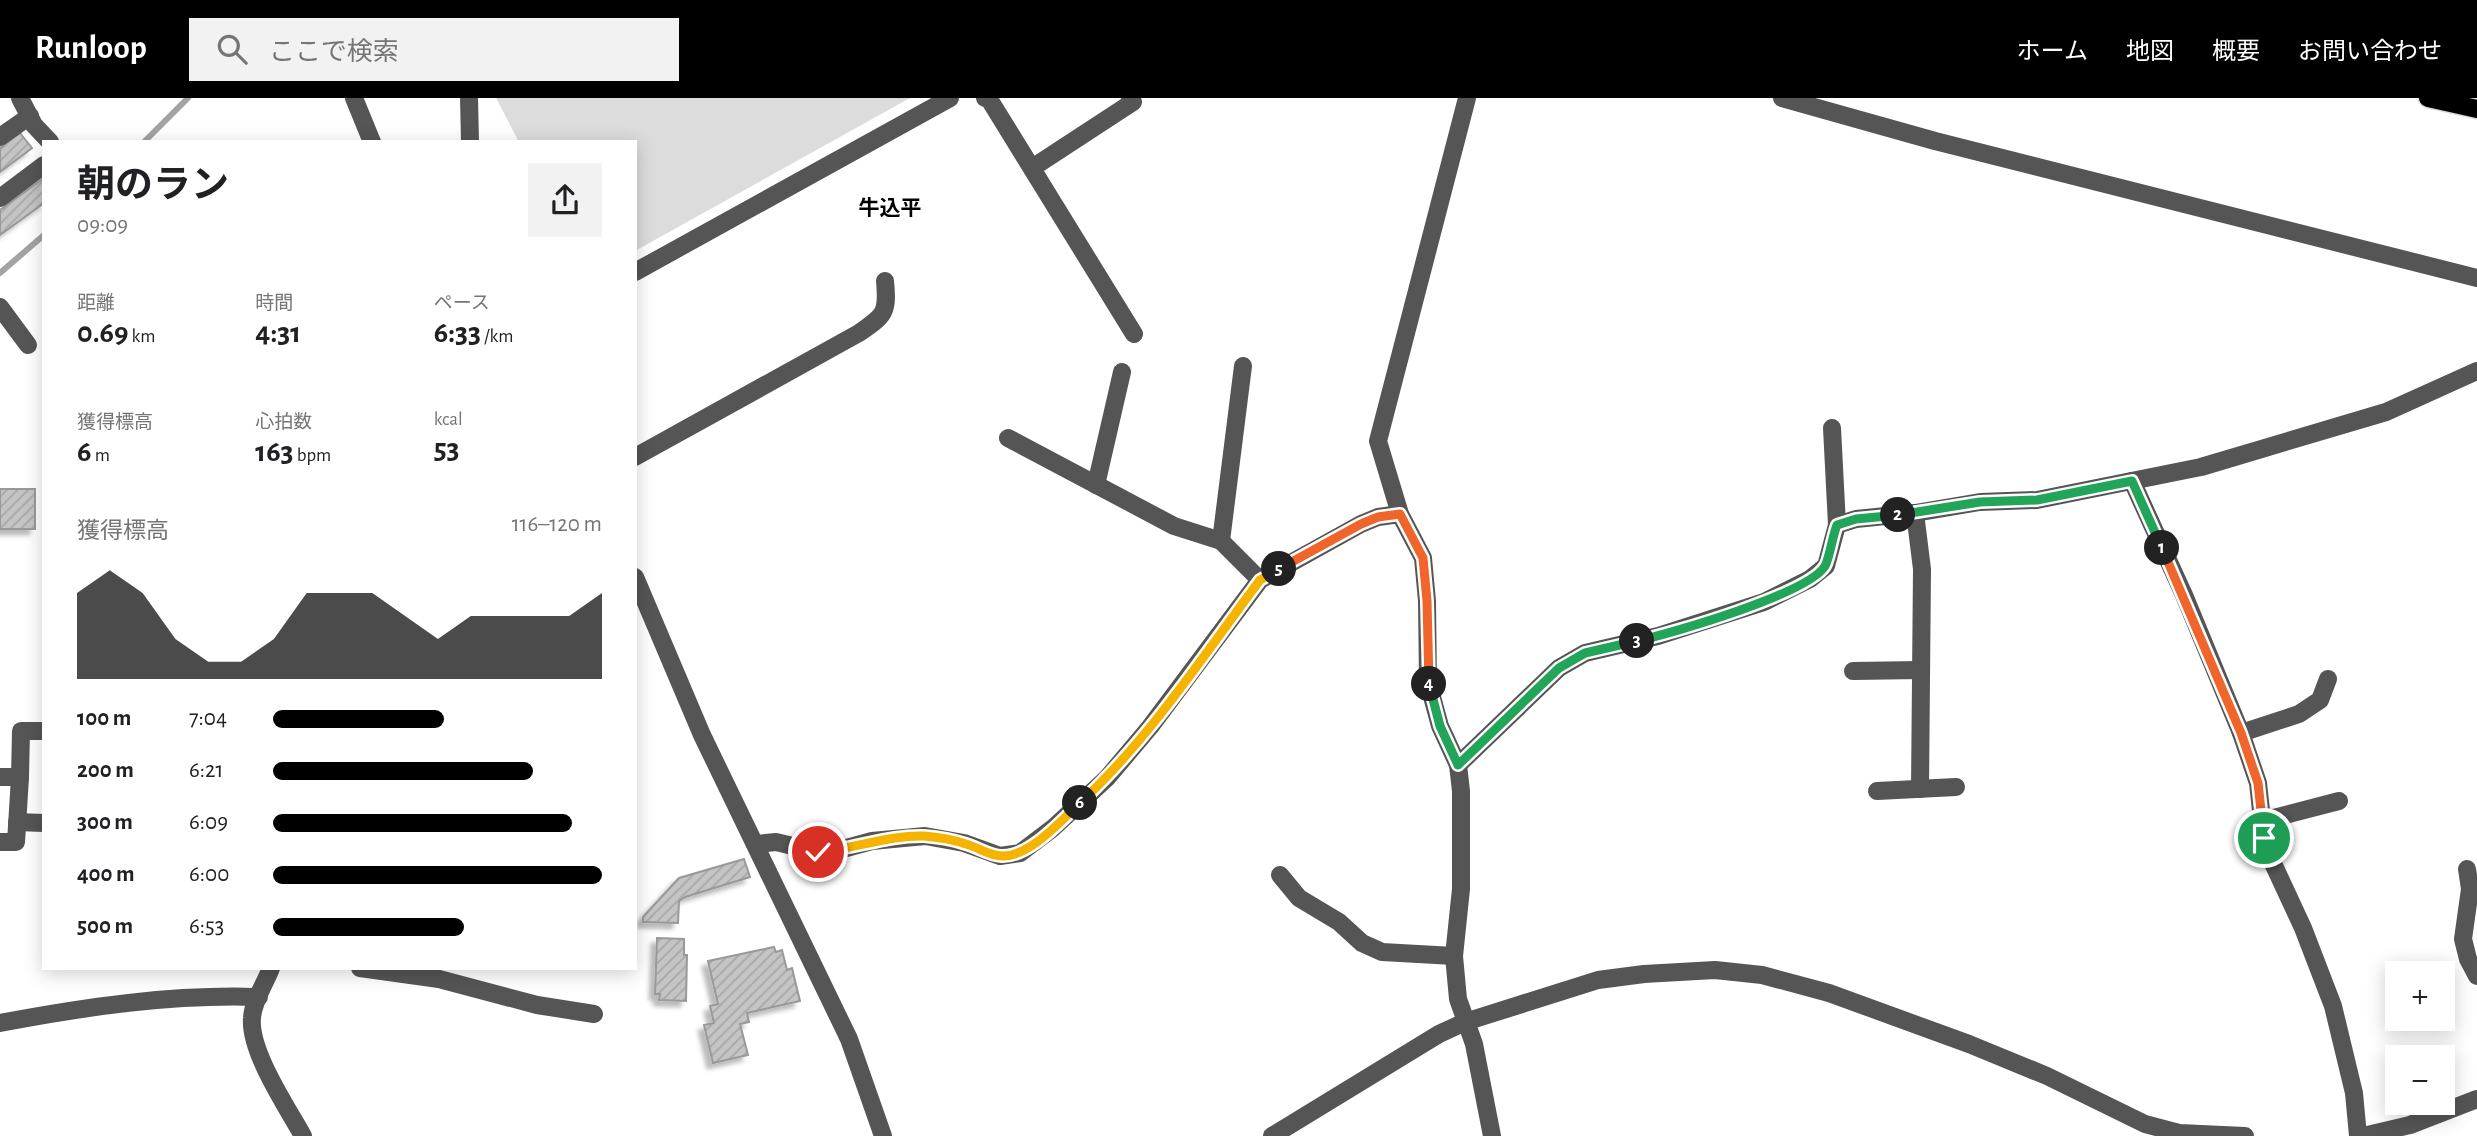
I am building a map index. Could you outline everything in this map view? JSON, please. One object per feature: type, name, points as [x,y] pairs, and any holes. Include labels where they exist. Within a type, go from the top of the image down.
[{"type":"main road","points":[[2428,98],[2477,109]]},
{"type":"street","points":[[20,98],[34,125],[48,140]]},
{"type":"street","points":[[354,98],[371,140]]},
{"type":"street","points":[[469,98],[470,140]]},
{"type":"street","points":[[637,271],[950,98]]},
{"type":"street","points":[[985,98],[989,99],[1134,334]]},
{"type":"street","points":[[1032,168],[1133,102],[1130,98]]},
{"type":"street","points":[[1782,98],[1935,141],[2477,278]]},
{"type":"street","points":[[1472,99],[1378,441],[1400,514],[1423,558],[1427,601],[1428,682],[1440,726],[1458,765],[1461,792],[1461,890],[1454,956],[1458,999],[1474,1044],[1492,1136]]},
{"type":"street","points":[[0,137],[30,116]]},
{"type":"street","points":[[0,198],[42,166]]},
{"type":"street","points":[[637,456],[747,397],[883,317],[887,304],[885,281]]},
{"type":"street","points":[[0,307],[28,345]]},
{"type":"street","points":[[1221,541],[1243,366]]},
{"type":"street","points":[[1837,525],[1856,519],[1980,502],[2037,500],[2201,467],[2386,412],[2477,371]]},
{"type":"street","points":[[1096,485],[1122,372]]},
{"type":"street","points":[[1458,765],[1559,668],[1585,653],[1658,636],[1764,602],[1810,579],[1826,566],[1837,525],[1832,428]]},
{"type":"street","points":[[1008,438],[1174,526],[1221,541],[1260,580]]},
{"type":"street","points":[[2132,481],[2184,595],[2241,733],[2258,783],[2262,821],[2270,857],[2303,928],[2333,1006],[2354,1093],[2360,1136],[2410,1125],[2477,1099]]},
{"type":"street","points":[[1915,513],[1922,569],[1920,789]]},
{"type":"street","points":[[756,844],[776,842],[818,852],[839,850],[872,841],[925,836],[964,843],[1000,856],[1020,853],[1053,828],[1107,778],[1150,727],[1260,580],[1361,524],[1378,517],[1400,514]]},
{"type":"street","points":[[637,582],[702,735],[849,1039],[883,1136]]},
{"type":"street","points":[[1853,671],[1922,670]]},
{"type":"street","points":[[2241,733],[2299,714],[2320,700],[2328,679]]},
{"type":"street","points":[[0,842],[16,842],[21,731],[42,732]]},
{"type":"street","points":[[0,777],[20,777]]},
{"type":"street","points":[[1877,791],[1956,787]]},
{"type":"street","points":[[2262,821],[2339,801]]},
{"type":"street","points":[[17,822],[42,823]]},
{"type":"street","points":[[2468,869],[2470,889],[2463,939],[2468,959],[2477,976]]},
{"type":"street","points":[[1280,875],[1299,898],[1339,922],[1362,943],[1382,952],[1454,956]]},
{"type":"street","points":[[270,970],[252,1017],[253,1038],[269,1074],[303,1136]]},
{"type":"street","points":[[374,970],[439,979],[537,1005],[594,1014]]},
{"type":"street","points":[[1272,1136],[1439,1034],[1465,1022],[1598,980],[1715,970],[1762,975],[1829,993],[1969,1044],[2047,1076],[2145,1124],[2179,1133],[2245,1136]]},
{"type":"street","points":[[0,1023],[58,1012],[162,1001],[222,996],[259,998]]},
{"type":"shaded area","points":[[496,98],[910,98],[637,250],[637,140],[518,140]]},
{"type":"building","points":[[20,133],[32,148],[0,172],[0,148]]},
{"type":"building","points":[[42,179],[42,204],[0,235],[0,210]]},
{"type":"building","points":[[0,489],[35,489],[35,529],[0,529]]},
{"type":"building","points":[[744,859],[750,877],[685,897],[679,901],[678,923],[643,922],[643,917],[679,878]]},
{"type":"building","points":[[657,938],[684,939],[684,955],[687,955],[686,1001],[659,1000],[660,994],[655,994]]},
{"type":"building","points":[[774,947],[776,952],[782,950],[787,970],[792,968],[800,1001],[747,1013],[749,1022],[740,1024],[748,1055],[713,1063],[704,1025],[714,1023],[710,1006],[718,1004],[708,961]]},
{"type":"waterway","points":[[146,140],[188,98]]},
{"type":"waterway","points":[[0,273],[42,237]]},
{"type":"district","name":"牛込平","points":[[890,208]]},
{"type":"route","points":[[818,852],[839,850],[872,841],[925,836],[964,843],[1000,856],[1020,853],[1053,828],[1107,778],[1150,727],[1260,580],[1378,517],[1400,514],[1423,558],[1427,601],[1428,682],[1440,726],[1458,765],[1559,668],[1585,653],[1658,636],[1764,602],[1810,579],[1826,566],[1831,539],[1837,525],[1856,519],[1980,502],[2037,500],[2132,481],[2184,595],[2241,733],[2258,783],[2264,838]]}]
